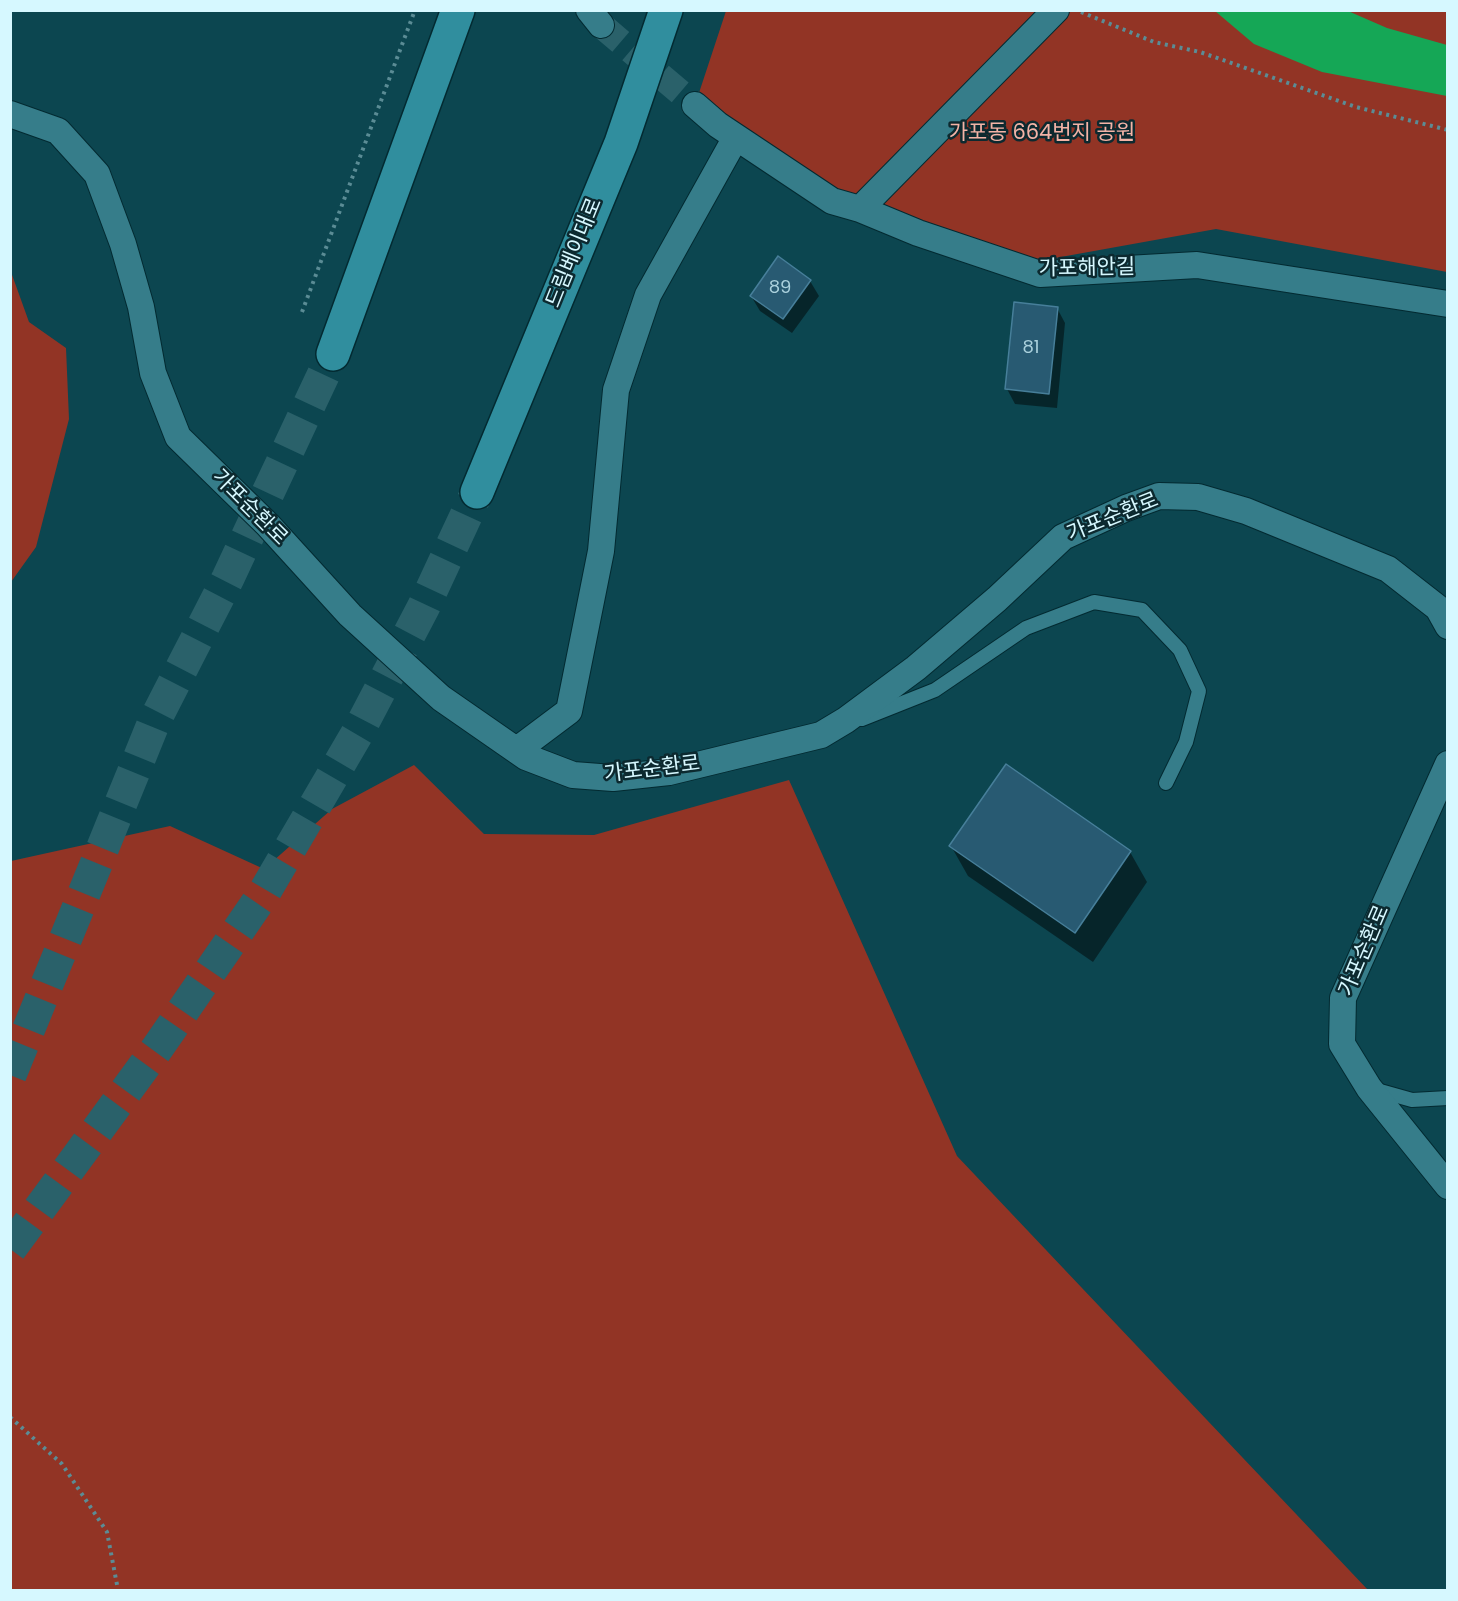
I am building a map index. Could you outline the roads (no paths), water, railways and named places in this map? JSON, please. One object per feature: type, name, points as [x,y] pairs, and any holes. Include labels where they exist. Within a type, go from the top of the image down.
[{"type":"main road","points":[[333,354],[458,10]]},
{"type":"main road","name":"드림베이대로","points":[[477,492],[621,143],[666,10]]},
{"type":"street","points":[[860,210],[1056,10]]},
{"type":"street","name":"가포해안길","points":[[695,105],[735,137],[832,201],[1040,274],[1197,265],[1448,304]]},
{"type":"street","name":"가포순환로","points":[[10,114],[58,131],[97,174],[123,244],[141,307],[153,373],[178,437],[268,525],[350,615],[441,698],[526,757],[573,775],[613,778],[669,772],[821,735],[846,720],[916,668],[997,599],[1063,537],[1126,508],[1159,496],[1198,497],[1246,511],[1388,569],[1438,608],[1448,626]]},
{"type":"street","points":[[516,750],[569,711],[601,551],[616,390],[648,295],[735,137]]},
{"type":"street","name":"가포순환로","points":[[1448,764],[1342,998],[1342,1044],[1369,1088],[1448,1186]]},
{"type":"lane","points":[[821,735],[935,690],[1026,628],[1094,602],[1142,610],[1180,650],[1199,691],[1186,742],[1166,783]]},
{"type":"lane","points":[[1369,1088],[1412,1100],[1448,1098]]},
{"type":"tunnel","points":[[601,25],[695,105]]},
{"type":"tunnel","points":[[10,1075],[154,722],[228,578],[333,354]]},
{"type":"tunnel","points":[[10,1249],[156,1050],[264,893],[358,732],[424,606],[477,492]]},
{"type":"park label","name":"가포동 664번지 공원","points":[[1042,134]]}]
